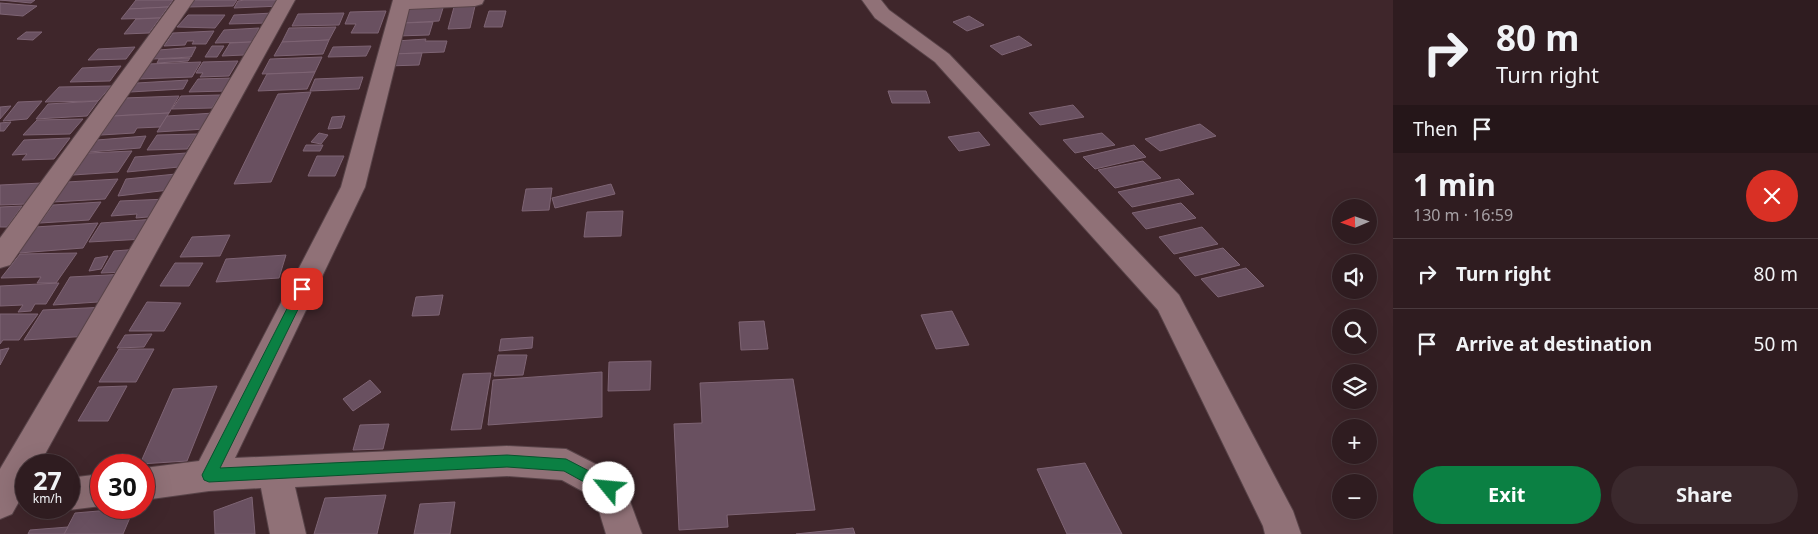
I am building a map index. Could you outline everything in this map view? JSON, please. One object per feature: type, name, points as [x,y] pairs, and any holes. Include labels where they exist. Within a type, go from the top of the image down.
[{"type":"street","points":[[0,258],[185,0]]},
{"type":"street","points":[[0,502],[286,0]]},
{"type":"street","points":[[209,475],[353,187],[401,2],[475,0]]},
{"type":"street","points":[[871,0],[882,14],[942,58],[1169,303],[1280,523],[1282,534]]},
{"type":"street","points":[[155,482],[209,475],[274,471],[507,461],[566,465],[609,488],[624,534]]},
{"type":"street","points":[[274,471],[288,534]]},
{"type":"street","points":[[0,502],[15,501]]},
{"type":"building","points":[[0,0],[35,0],[31,3]]},
{"type":"building","points":[[136,0],[173,0],[168,7],[129,9]]},
{"type":"building","points":[[192,0],[237,0],[233,6],[187,7]]},
{"type":"building","points":[[284,0],[281,6],[234,8],[238,1]]},
{"type":"building","points":[[0,3],[37,6],[23,16],[0,14]]},
{"type":"building","points":[[475,6],[470,28],[448,29],[454,7]]},
{"type":"building","points":[[168,7],[160,18],[121,19],[129,9]]},
{"type":"building","points":[[443,8],[439,21],[402,23],[406,9]]},
{"type":"building","points":[[386,11],[378,33],[351,33],[356,24],[345,24],[350,12]]},
{"type":"building","points":[[489,11],[506,11],[502,27],[484,27]]},
{"type":"building","points":[[273,13],[268,23],[229,24],[234,15]]},
{"type":"building","points":[[344,13],[339,25],[292,26],[298,14]]},
{"type":"building","points":[[188,15],[225,15],[215,28],[177,27]]},
{"type":"building","points":[[969,16],[984,25],[967,31],[953,22]]},
{"type":"building","points":[[160,18],[149,33],[124,34],[136,19]]},
{"type":"building","points":[[433,22],[429,35],[397,36],[402,23]]},
{"type":"building","points":[[336,27],[329,40],[282,42],[289,28]]},
{"type":"building","points":[[259,28],[252,42],[215,43],[224,30]]},
{"type":"building","points":[[214,31],[206,44],[192,44],[194,41],[187,41],[185,45],[164,46],[173,33]]},
{"type":"building","points":[[26,32],[42,32],[33,40],[17,39]]},
{"type":"building","points":[[1019,36],[1032,45],[1002,55],[990,46]]},
{"type":"building","points":[[426,39],[425,41],[447,41],[444,52],[391,54],[396,41]]},
{"type":"building","points":[[329,40],[323,54],[274,56],[282,42]]},
{"type":"building","points":[[252,42],[244,55],[222,56],[230,43]]},
{"type":"building","points":[[212,46],[224,46],[217,57],[205,57]]},
{"type":"building","points":[[371,46],[366,56],[328,57],[333,47]]},
{"type":"building","points":[[135,47],[126,59],[88,60],[98,49]]},
{"type":"building","points":[[196,47],[191,57],[153,59],[159,50]]},
{"type":"building","points":[[422,53],[419,65],[387,66],[391,54]]},
{"type":"building","points":[[322,57],[315,72],[262,74],[270,59]]},
{"type":"building","points":[[190,58],[188,61],[157,63],[159,59]]},
{"type":"building","points":[[238,61],[229,76],[200,77],[203,73],[196,73],[203,62]]},
{"type":"building","points":[[201,62],[192,77],[138,79],[148,64]]},
{"type":"building","points":[[121,66],[110,81],[70,82],[82,68]]},
{"type":"building","points":[[315,72],[307,89],[258,91],[267,74]]},
{"type":"building","points":[[363,77],[359,89],[310,91],[315,79]]},
{"type":"building","points":[[235,78],[227,91],[189,92],[198,79]]},
{"type":"building","points":[[188,80],[183,89],[130,92],[137,83]]},
{"type":"building","points":[[111,86],[98,101],[45,102],[59,87]]},
{"type":"building","points":[[888,91],[926,91],[930,103],[892,103]]},
{"type":"building","points":[[311,92],[271,182],[234,184],[278,94]]},
{"type":"building","points":[[220,95],[212,108],[172,109],[181,96]]},
{"type":"building","points":[[179,96],[169,113],[112,116],[124,98]]},
{"type":"building","points":[[42,101],[27,119],[3,121],[18,102]]},
{"type":"building","points":[[98,101],[87,116],[36,119],[48,104]]},
{"type":"building","points":[[1073,105],[1084,117],[1040,125],[1029,113]]},
{"type":"building","points":[[11,106],[0,119],[0,107]]},
{"type":"building","points":[[169,113],[160,127],[137,128],[134,133],[101,135],[114,116]]},
{"type":"building","points":[[214,113],[205,129],[157,132],[167,116]]},
{"type":"building","points":[[345,116],[341,128],[328,129],[332,117]]},
{"type":"building","points":[[83,119],[70,134],[23,135],[37,120]]},
{"type":"building","points":[[11,122],[4,131],[0,131],[0,123]]},
{"type":"building","points":[[1200,124],[1216,136],[1160,151],[1145,139]]},
{"type":"building","points":[[979,132],[990,145],[959,151],[948,137]]},
{"type":"building","points":[[319,133],[328,135],[321,144],[311,142]]},
{"type":"building","points":[[1102,133],[1115,145],[1075,153],[1063,140]]},
{"type":"building","points":[[197,134],[187,149],[147,150],[157,135]]},
{"type":"building","points":[[146,136],[140,148],[89,152],[97,140]]},
{"type":"building","points":[[70,138],[54,159],[22,160],[27,154],[12,155],[24,140]]},
{"type":"building","points":[[306,145],[323,145],[320,151],[303,151]]},
{"type":"building","points":[[1134,145],[1146,157],[1095,169],[1083,157]]},
{"type":"building","points":[[132,151],[118,172],[73,175],[88,153]]},
{"type":"building","points":[[186,153],[179,167],[127,172],[135,157]]},
{"type":"building","points":[[317,156],[344,156],[335,176],[308,176]]},
{"type":"building","points":[[1143,161],[1161,178],[1115,188],[1098,170]]},
{"type":"building","points":[[176,174],[169,190],[118,196],[126,179]]},
{"type":"building","points":[[118,179],[105,199],[53,202],[67,182]]},
{"type":"building","points":[[1179,179],[1194,194],[1132,207],[1118,192]]},
{"type":"building","points":[[42,183],[27,204],[0,205],[0,185]]},
{"type":"building","points":[[611,184],[615,194],[555,208],[552,198]]},
{"type":"building","points":[[552,188],[549,210],[522,211],[526,189]]},
{"type":"building","points":[[168,199],[159,216],[136,218],[137,214],[111,216],[120,201]]},
{"type":"building","points":[[101,202],[89,220],[40,223],[53,205]]},
{"type":"building","points":[[1181,203],[1196,218],[1146,229],[1132,213]]},
{"type":"building","points":[[22,206],[7,227],[0,227],[0,207]]},
{"type":"building","points":[[623,211],[621,236],[584,237],[587,212]]},
{"type":"building","points":[[156,219],[145,239],[89,242],[101,223]]},
{"type":"building","points":[[98,223],[83,248],[19,253],[35,227]]},
{"type":"building","points":[[1202,227],[1218,244],[1174,254],[1159,237]]},
{"type":"building","points":[[230,235],[220,256],[180,257],[192,237]]},
{"type":"building","points":[[1223,248],[1240,265],[1195,276],[1179,258]]},
{"type":"building","points":[[140,249],[128,272],[101,273],[114,251]]},
{"type":"building","points":[[77,253],[56,283],[37,283],[41,277],[1,278],[20,254]]},
{"type":"building","points":[[286,255],[279,278],[216,282],[226,259]]},
{"type":"building","points":[[108,256],[101,269],[89,271],[95,258]]},
{"type":"building","points":[[175,263],[203,263],[189,286],[160,286]]},
{"type":"building","points":[[1246,268],[1264,286],[1218,297],[1201,279]]},
{"type":"building","points":[[127,274],[113,301],[53,305],[70,277]]},
{"type":"building","points":[[59,283],[46,304],[35,304],[31,311],[18,312],[23,305],[0,306],[0,286]]},
{"type":"building","points":[[443,295],[439,315],[412,316],[416,297]]},
{"type":"building","points":[[147,302],[181,303],[164,331],[129,331]]},
{"type":"building","points":[[107,307],[90,336],[24,340],[43,310]]},
{"type":"building","points":[[952,311],[969,345],[936,349],[921,315]]},
{"type":"building","points":[[0,314],[38,314],[19,340],[3,340],[0,344]]},
{"type":"building","points":[[764,321],[768,349],[741,350],[739,322]]},
{"type":"building","points":[[152,334],[144,347],[117,348],[125,335]]},
{"type":"building","points":[[533,337],[532,348],[499,351],[501,339]]},
{"type":"building","points":[[9,348],[0,365],[0,350]]},
{"type":"building","points":[[119,349],[154,349],[136,382],[99,382]]},
{"type":"building","points":[[498,355],[527,355],[523,375],[494,376]]},
{"type":"building","points":[[651,361],[650,390],[608,391],[609,362]]},
{"type":"building","points":[[602,372],[602,417],[488,425],[493,380]]},
{"type":"building","points":[[491,373],[481,429],[451,430],[463,374]]},
{"type":"building","points":[[793,379],[815,510],[727,515],[728,527],[679,530],[674,424],[702,423],[700,383]]},
{"type":"building","points":[[370,380],[381,392],[353,411],[343,399]]},
{"type":"building","points":[[127,386],[108,421],[78,421],[98,387]]},
{"type":"building","points":[[217,386],[187,461],[155,463],[155,454],[144,454],[173,389]]},
{"type":"building","points":[[389,424],[383,449],[353,450],[360,425]]},
{"type":"building","points":[[1085,463],[1122,534],[1067,534],[1037,469]]},
{"type":"building","points":[[386,495],[377,534],[314,534],[325,498]]},
{"type":"building","points":[[252,497],[255,534],[215,534],[214,511]]},
{"type":"building","points":[[455,502],[450,534],[414,534],[420,504]]},
{"type":"building","points":[[90,512],[90,519],[129,519],[123,534],[64,534],[72,519],[80,519],[80,513]]},
{"type":"building","points":[[68,527],[64,534],[28,534],[30,530]]},
{"type":"building","points":[[853,528],[855,534],[796,534]]},
{"type":"route","points":[[302,289],[209,475],[507,461],[566,465],[609,488]]}]
